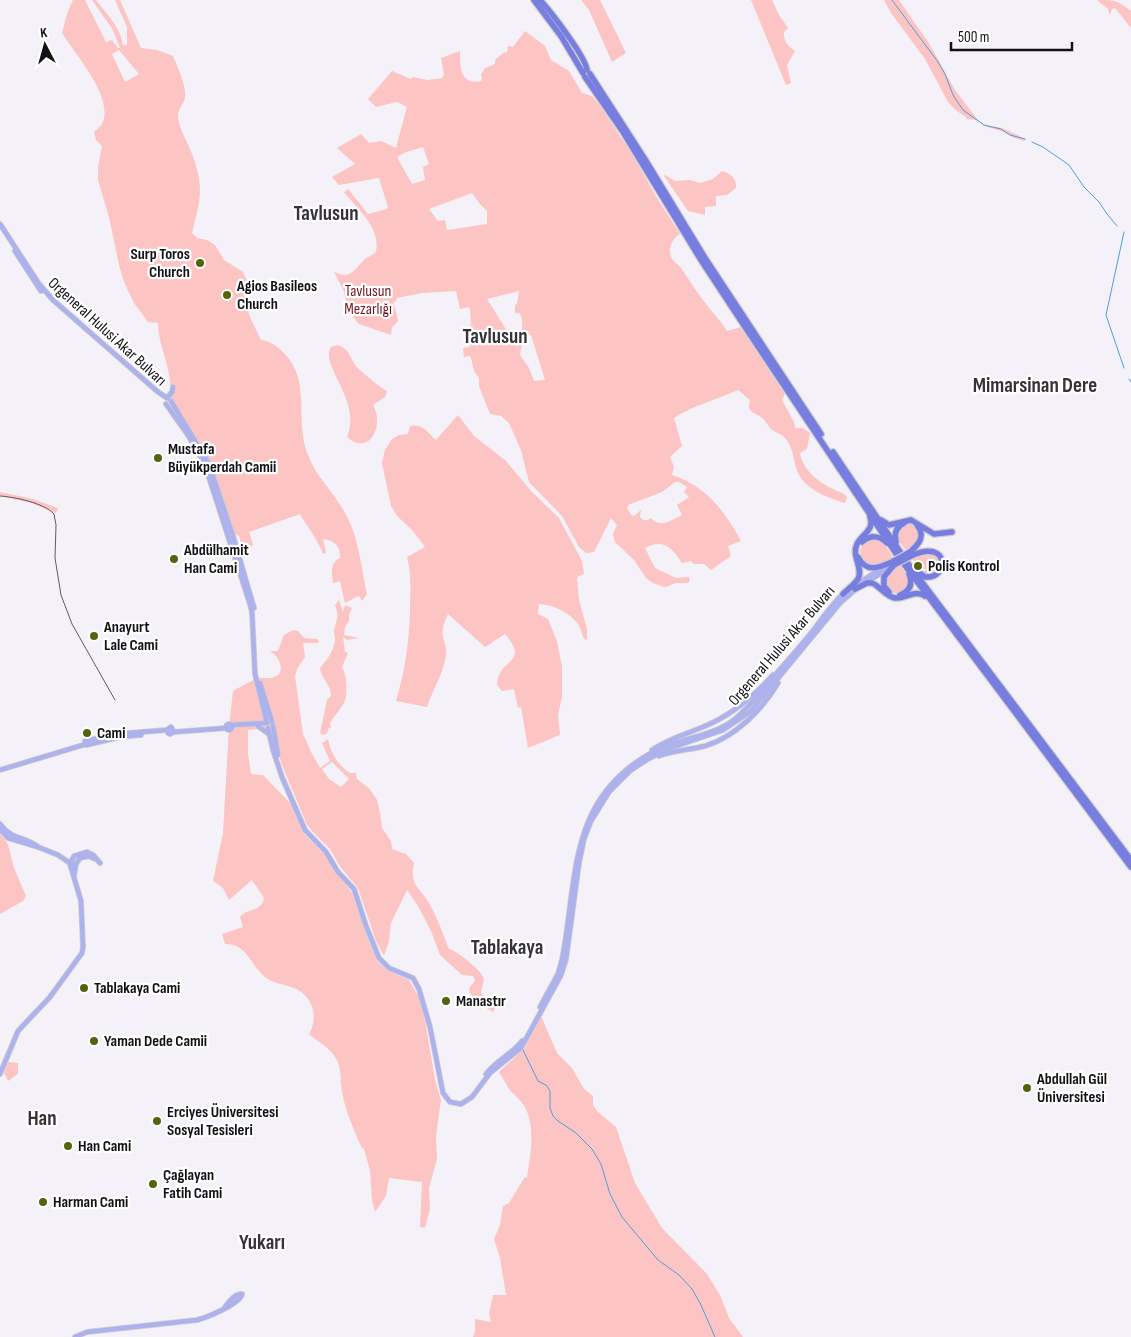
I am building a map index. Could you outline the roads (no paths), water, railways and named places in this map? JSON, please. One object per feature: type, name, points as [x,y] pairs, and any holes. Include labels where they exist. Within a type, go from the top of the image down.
[{"type":"highway","points":[[534,0],[586,73],[710,266],[871,507],[896,550]]},
{"type":"highway","points":[[540,0],[563,30],[586,73],[701,260],[857,496],[1131,860]]},
{"type":"highway","points":[[843,594],[858,579],[856,547],[871,525],[870,518],[857,496]]},
{"type":"highway","points":[[871,507],[886,524],[892,525],[911,520],[934,534],[952,532]]},
{"type":"highway","points":[[911,522],[920,528],[922,535],[919,544],[911,553],[893,564],[877,568],[866,567],[858,557],[858,548],[863,540],[874,536],[896,550],[895,537],[897,529],[903,523],[911,522]]},
{"type":"highway","points":[[908,566],[922,576],[928,577],[939,573],[942,567],[940,556],[934,551],[926,550],[911,553]]},
{"type":"highway","points":[[893,564],[886,573],[883,582],[886,589],[894,595],[905,592],[910,586],[911,579],[908,566]]},
{"type":"highway","points":[[908,566],[937,608],[1131,867]]},
{"type":"highway","points":[[855,589],[867,583],[872,583],[894,598],[917,593],[921,594],[937,608]]},
{"type":"main road","name":"Orgeneral Hulusi Akar Bulvarı","points":[[0,224],[39,284],[53,300],[167,401],[206,465],[252,612],[255,674],[284,776],[307,829],[328,851],[340,870],[356,888],[368,925],[381,956],[390,966],[415,976],[422,988],[433,1026],[441,1075],[447,1096],[456,1101],[463,1100],[470,1095],[491,1070]]},
{"type":"main road","name":"Orgeneral Hulusi Akar Bulvarı","points":[[0,229],[37,286],[52,303],[167,401]]},
{"type":"main road","points":[[161,394],[168,393],[173,387],[173,391],[167,401]]},
{"type":"main road","name":"Orgeneral Hulusi Akar Bulvarı","points":[[540,1009],[561,975],[566,959],[584,839],[600,805],[615,786],[631,770],[648,759],[667,749],[701,738],[732,724],[751,711],[828,610],[843,594],[859,582],[893,564]]},
{"type":"main road","name":"Orgeneral Hulusi Akar Bulvarı","points":[[540,1009],[558,974],[562,960],[581,837],[588,820],[607,789],[630,766],[639,760],[668,745],[721,727],[732,721],[749,707],[840,603],[855,589],[893,564]]},
{"type":"main road","points":[[648,759],[675,751],[705,746],[730,734],[759,707],[774,689],[784,668]]},
{"type":"main road","points":[[639,760],[658,746],[710,724],[734,710],[784,668]]},
{"type":"main road","name":"Orgeneral Hulusi Akar Bulvarı","points":[[270,725],[270,736],[282,777],[305,830],[326,852],[338,872],[354,889],[377,954],[389,968],[413,978],[419,989],[430,1027],[441,1086],[445,1097],[455,1104],[464,1102],[472,1097],[491,1070]]},
{"type":"main road","points":[[229,727],[270,725]]},
{"type":"main road","points":[[0,769],[117,734],[167,731],[170,727],[173,730],[270,725]]},
{"type":"main road","points":[[258,726],[270,736]]},
{"type":"main road","points":[[0,824],[10,835],[32,842],[38,847]]},
{"type":"main road","points":[[0,829],[8,838],[38,847],[76,863]]},
{"type":"main road","points":[[0,1074],[20,1029],[50,997],[82,953],[82,904],[74,879],[71,861],[75,855],[89,855],[81,857],[76,863],[74,879]]},
{"type":"main road","points":[[491,1070],[521,1048],[540,1009]]},
{"type":"main road","points":[[234,1297],[235,1288]]},
{"type":"main road","points":[[75,1337],[92,1331],[197,1320],[208,1317],[236,1302],[241,1298],[242,1294],[234,1297],[224,1307]]},
{"type":"main road","points":[[236,1302],[245,1301]]},
{"type":"waterway","points":[[892,0],[938,62],[953,95],[963,110],[984,125],[1001,129],[1010,135],[1025,139]]},
{"type":"waterway","points":[[1032,142],[1043,147],[1069,165],[1084,187],[1099,202],[1117,226]]},
{"type":"waterway","points":[[1124,232],[1106,315],[1124,368]]},
{"type":"waterway","points":[[522,1048],[538,1081],[546,1085],[550,1091],[550,1108],[553,1116],[576,1133],[592,1149],[601,1164],[610,1194],[622,1217],[658,1260],[679,1275],[692,1289],[715,1337]]},
{"type":"tram line","points":[[0,496],[21,499],[43,507],[54,514],[56,525],[55,558],[61,595],[72,624],[115,700]]},
{"type":"place","name":"Surp Toros Church","points":[[200,263]]},
{"type":"place","name":"Agios Basileos Church","points":[[227,295]]},
{"type":"place","name":"Mustafa Büyükperdah Camii","points":[[158,458]]},
{"type":"place","name":"Abdülhamit Han Cami","points":[[174,559]]},
{"type":"place","name":"Polis Kontrol","points":[[918,566]]},
{"type":"place","name":"Anayurt Lale Cami","points":[[94,636]]},
{"type":"place","name":"Cami","points":[[87,733]]},
{"type":"place","name":"Tablakaya Cami","points":[[84,988]]},
{"type":"place","name":"Manastır","points":[[446,1001]]},
{"type":"place","name":"Yaman Dede Camii","points":[[94,1041]]},
{"type":"place","name":"Abdullah Gül Üniversitesi","points":[[1027,1088]]},
{"type":"place","name":"Erciyes Üniversitesi Sosyal Tesisleri","points":[[157,1121]]},
{"type":"place","name":"Han Cami","points":[[68,1146]]},
{"type":"place","name":"Çağlayan Fatih Cami","points":[[153,1184]]},
{"type":"place","name":"Harman Cami","points":[[43,1202]]},
{"type":"district","name":"Tavlusun","points":[[326,213]]},
{"type":"district","name":"Tavlusun","points":[[495,336]]},
{"type":"district","name":"Mimarsinan Dere","points":[[1035,385]]},
{"type":"district","name":"Tablakaya","points":[[507,947]]},
{"type":"district","name":"Han","points":[[42,1118]]},
{"type":"district","name":"Yukarı","points":[[262,1242]]},
{"type":"park label","name":"Tavlusun Mezarlığı","points":[[368,300]]}]
